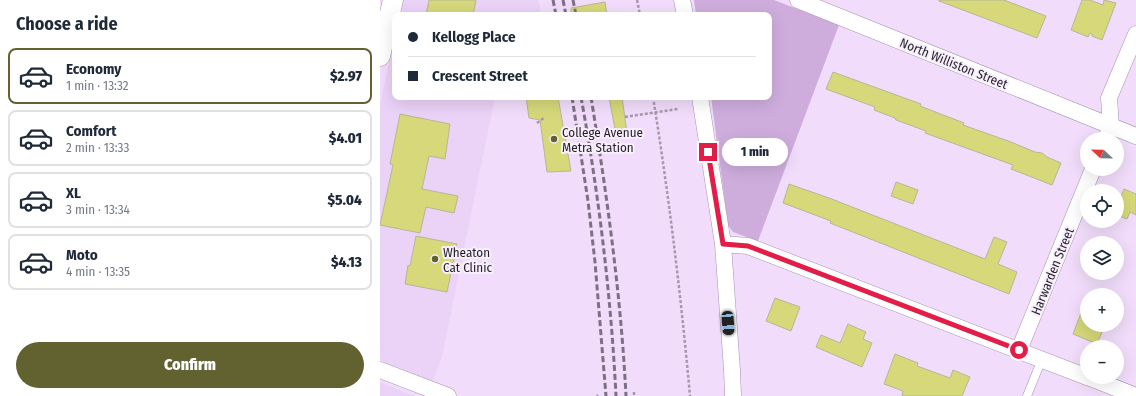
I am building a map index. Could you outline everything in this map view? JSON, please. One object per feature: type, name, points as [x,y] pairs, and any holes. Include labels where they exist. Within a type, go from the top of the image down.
[{"type":"street","points":[[380,56],[382,34],[393,0]]},
{"type":"street","points":[[682,0],[684,12]]},
{"type":"street","name":"North Williston Street","points":[[798,0],[1108,132]]},
{"type":"street","points":[[1108,132],[1109,98],[1136,34]]},
{"type":"street","points":[[700,100],[723,244],[733,396]]},
{"type":"street","name":"North Williston Street","points":[[1124,134],[1136,136]]},
{"type":"street","name":"Harwarden Street","points":[[1019,350],[1090,176]]},
{"type":"street","points":[[723,244],[748,246],[1080,374]]},
{"type":"street","points":[[380,370],[448,396]]},
{"type":"street","points":[[1106,384],[1136,396]]},
{"type":"lane","points":[[1027,396],[1042,359]]},
{"type":"path","points":[[637,0],[639,12]]},
{"type":"path","points":[[654,100],[669,201],[681,299],[690,396]]},
{"type":"path","points":[[625,117],[678,109]]},
{"type":"path","points":[[537,123],[544,118]]},
{"type":"shaded area","points":[[402,0],[538,0],[541,12],[400,12]]},
{"type":"shaded area","points":[[694,0],[774,0],[839,25],[758,241],[733,232],[728,225],[711,100],[772,100],[772,12],[696,12]]},
{"type":"shaded area","points":[[392,48],[392,100],[494,100],[442,357],[433,381],[380,360],[380,105]]},
{"type":"shaded area","points":[[380,382],[414,396],[380,396]]},
{"type":"building","points":[[429,0],[476,0],[474,12],[427,12]]},
{"type":"building","points":[[939,0],[1004,0],[1046,16],[1037,38]]},
{"type":"building","points":[[1082,0],[1090,0],[1103,5],[1104,0],[1116,3],[1102,40],[1092,36],[1090,33],[1088,37],[1071,30]]},
{"type":"building","points":[[605,2],[607,12],[571,12],[571,8]]},
{"type":"building","points":[[833,72],[921,104],[920,106],[964,123],[963,125],[1035,152],[1042,153],[1047,157],[1061,163],[1052,185],[1011,169],[1013,165],[925,133],[926,131],[874,110],[875,107],[826,89]]},
{"type":"building","name":"College Avenue Metra Station","points":[[526,100],[559,100],[571,171],[547,172],[540,120],[529,118]]},
{"type":"building","points":[[610,100],[622,100],[627,133],[616,135]]},
{"type":"building","points":[[400,114],[450,124],[445,159],[429,156],[422,189],[458,196],[454,213],[426,207],[420,233],[380,225],[393,165],[390,164]]},
{"type":"building","points":[[896,182],[918,190],[913,204],[891,196]]},
{"type":"building","points":[[789,184],[829,198],[985,259],[994,237],[1007,242],[998,264],[1017,272],[1009,294],[830,223],[831,221],[783,203]]},
{"type":"building","points":[[1124,189],[1136,194],[1136,215],[1130,212],[1127,219],[1124,218]]},
{"type":"building","name":"Wheaton Cat Clinic","points":[[416,236],[457,244],[447,292],[405,284],[408,265],[410,266]]},
{"type":"building","points":[[775,298],[800,307],[791,331],[766,321]]},
{"type":"building","points":[[1080,316],[1080,332],[1102,332],[1099,340],[1087,340],[1073,334]]},
{"type":"building","points":[[848,324],[866,332],[863,339],[872,343],[862,367],[816,347],[821,335],[840,343]]},
{"type":"building","points":[[895,354],[918,363],[917,366],[950,378],[953,370],[970,377],[962,396],[902,396],[903,391],[884,384]]},
{"type":"railway","points":[[553,0],[555,12]]},
{"type":"railway","points":[[563,0],[565,12]]},
{"type":"railway","points":[[573,0],[575,12]]},
{"type":"railway","points":[[572,100],[588,201],[595,262],[606,396]]},
{"type":"railway","points":[[581,100],[599,209],[611,321],[616,396]]},
{"type":"railway","points":[[591,100],[613,246],[621,321],[626,396]]},
{"type":"place","name":"College Avenue Metra Station","points":[[554,139]]},
{"type":"place","name":"Wheaton Cat Clinic","points":[[435,259]]},
{"type":"route","points":[[708,152],[723,244],[748,246],[1019,350]]}]
